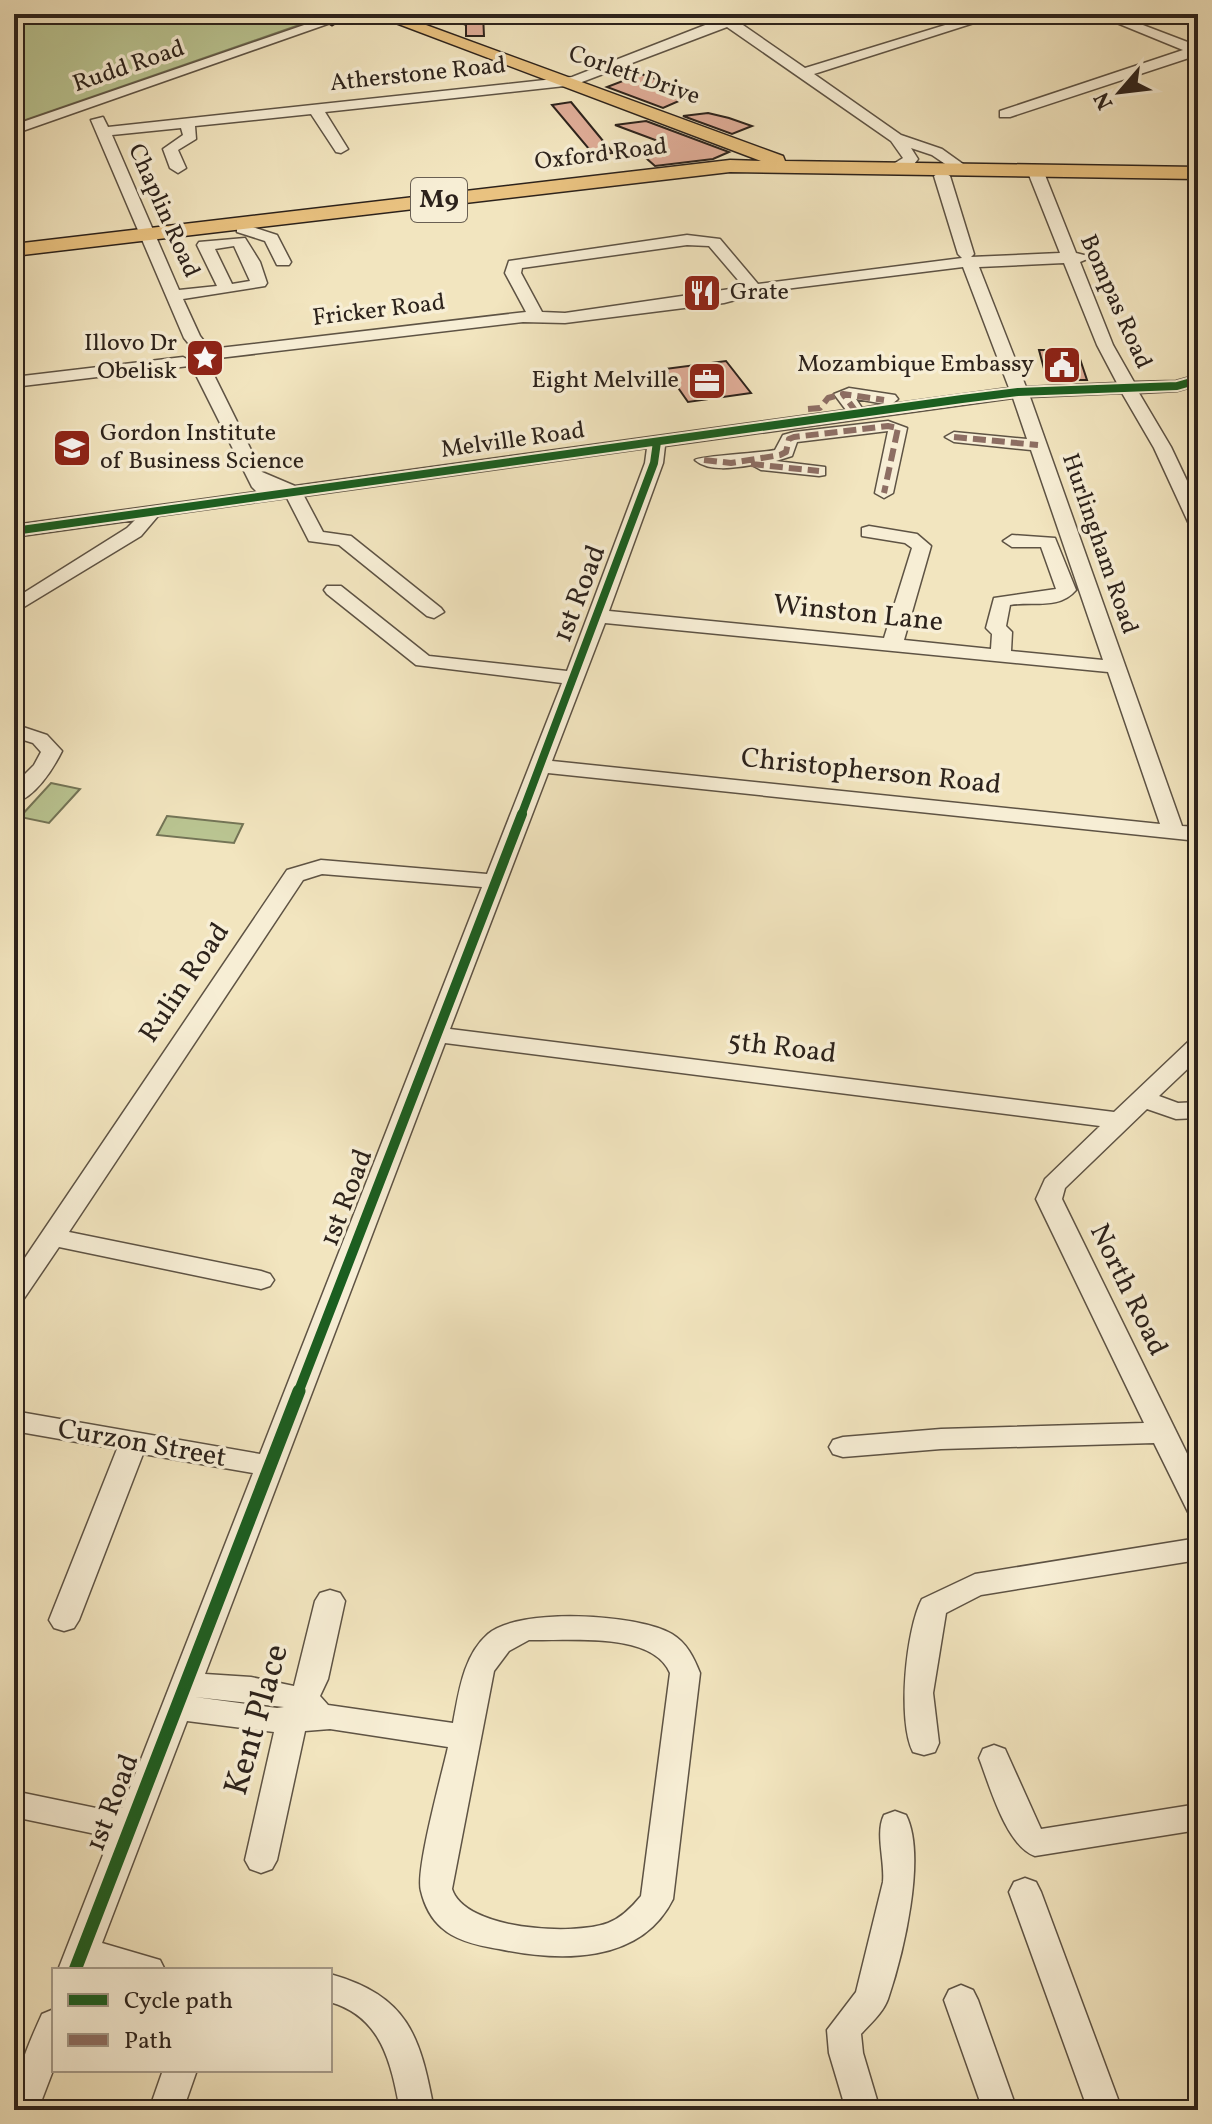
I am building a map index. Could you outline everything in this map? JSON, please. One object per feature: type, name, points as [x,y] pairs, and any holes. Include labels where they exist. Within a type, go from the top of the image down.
[{"type":"main road","name":"Corlett Drive","points":[[380,14],[812,169]]},
{"type":"main road","name":"Corlett Drive","points":[[399,14],[752,158]]},
{"type":"main road","name":"Oxford Road","points":[[14,256],[752,158],[812,169],[942,176],[1177,177],[1198,181]]},
{"type":"main road","name":"Oxford Road","points":[[14,250],[243,229],[696,174],[812,169],[905,160],[962,169],[1044,175]]},
{"type":"main road","name":"Oxford Road","points":[[1177,177],[1198,173]]},
{"type":"street","points":[[803,73],[995,14]]},
{"type":"street","points":[[1102,14],[1198,50]]},
{"type":"street","name":"Rudd Road","points":[[14,130],[341,16]]},
{"type":"street","name":"Atherstone Road","points":[[103,132],[568,81],[723,18]]},
{"type":"street","points":[[723,18],[896,138],[931,149],[962,169]]},
{"type":"street","points":[[1005,114],[1198,50]]},
{"type":"street","name":"Chaplin Road","points":[[89,104],[265,496]]},
{"type":"street","points":[[315,108],[341,149]]},
{"type":"street","points":[[178,168],[170,149],[191,136],[186,122]]},
{"type":"street","points":[[896,138],[905,160],[931,149]]},
{"type":"street","name":"Bompas Road","points":[[1044,175],[1076,257],[1134,388],[1164,437],[1162,447],[1198,524]]},
{"type":"street","name":"Hurlingham Road","points":[[942,176],[1174,834]]},
{"type":"street","points":[[243,229],[271,238],[283,262]]},
{"type":"street","points":[[531,316],[513,273],[515,264],[672,242],[710,240],[758,287]]},
{"type":"street","name":"Fricker Road","points":[[14,382],[531,316],[597,314],[724,298],[758,287],[971,259],[1076,257]]},
{"type":"street","points":[[174,295],[226,289]]},
{"type":"street","name":"Melville Road","points":[[147,519],[185,508],[657,442],[838,425],[857,413],[1018,392],[1177,386],[1198,380]]},
{"type":"street","points":[[808,409],[820,408],[828,398],[854,392],[874,401],[912,396]]},
{"type":"street","points":[[843,394],[857,413]]},
{"type":"street","points":[[731,463],[780,455],[786,452],[789,439],[838,425],[888,426],[898,428],[884,493]]},
{"type":"street","points":[[954,437],[1038,445]]},
{"type":"street","name":"1st Road","points":[[79,1961],[598,616],[654,463],[657,442]]},
{"type":"street","points":[[704,460],[819,471]]},
{"type":"street","points":[[255,475],[293,492],[314,535],[344,540],[434,612]]},
{"type":"street","points":[[14,531],[147,519]]},
{"type":"street","points":[[14,607],[147,519]]},
{"type":"street","points":[[869,532],[910,538],[922,546],[892,646]]},
{"type":"street","points":[[992,656],[1002,632],[996,628],[997,609],[1003,600],[1058,596],[1066,590],[1048,542],[1012,541]]},
{"type":"street","points":[[334,590],[423,661],[573,678]]},
{"type":"street","name":"Winston Lane","points":[[598,616],[1113,667]]},
{"type":"street","points":[[14,730],[40,739],[52,751],[43,768],[14,797]]},
{"type":"street","name":"Christopherson Road","points":[[539,766],[1174,834],[1198,834]]},
{"type":"street","name":"Rulin Road","points":[[14,1294],[295,875],[321,867],[495,881]]},
{"type":"street","name":"5th Road","points":[[436,1035],[1121,1121]]},
{"type":"street","points":[[1121,1121],[1198,1045]]},
{"type":"street","points":[[1143,1099],[1176,1111],[1198,1110]]},
{"type":"street","name":"North Road","points":[[1121,1121],[1054,1185],[1049,1199],[1198,1505]]},
{"type":"street","points":[[50,1237],[261,1280]]},
{"type":"street","name":"Curzon Street","points":[[14,1421],[269,1466]]},
{"type":"street","points":[[843,1447],[941,1439],[1163,1433]]},
{"type":"street","points":[[64,1620],[134,1442]]},
{"type":"street","points":[[924,1743],[918,1693],[932,1607],[975,1585],[1198,1549]]},
{"type":"street","name":"Kent Place","points":[[261,1860],[298,1711],[317,1665],[323,1621],[330,1601]]},
{"type":"street","points":[[542,1627],[638,1633],[669,1646],[680,1658],[685,1673],[684,1695],[663,1832],[661,1878],[657,1899],[646,1916],[609,1937],[571,1942],[474,1929],[446,1911],[435,1884],[464,1737],[484,1659],[492,1646],[515,1631],[542,1627]]},
{"type":"street","points":[[180,1695],[464,1737]]},
{"type":"street","points":[[994,1758],[1027,1835],[1035,1843],[1198,1817]]},
{"type":"street","points":[[14,1804],[129,1828]]},
{"type":"street","points":[[863,2110],[846,2053],[844,2030],[867,2006],[874,1989],[899,1882],[901,1864],[895,1824]]},
{"type":"street","points":[[1025,1892],[1105,2110]]},
{"type":"street","points":[[79,1961],[133,1968]]},
{"type":"street","points":[[332,1989],[371,2005],[396,2029],[417,2110]]},
{"type":"street","points":[[961,2000],[1000,2110]]},
{"type":"street","points":[[21,2110],[52,2029]]},
{"type":"street","points":[[166,2110],[179,2072]]},
{"type":"green space","points":[[14,14],[331,14],[14,124]]},
{"type":"green space","points":[[51,783],[80,789],[49,823],[20,817]]},
{"type":"green space","points":[[167,816],[243,824],[234,843],[157,835]]},
{"type":"building","points":[[441,14],[483,14],[484,36],[466,36],[466,25]]},
{"type":"building","points":[[641,74],[697,93],[663,108],[607,87]]},
{"type":"building","points":[[571,102],[613,153],[594,155],[552,105]]},
{"type":"building","points":[[708,113],[752,126],[732,134],[683,116]]},
{"type":"building","points":[[646,121],[729,152],[713,159],[655,166],[646,158],[658,141],[615,125]]},
{"type":"building","name":"Mozambique Embassy","points":[[1039,350],[1077,350],[1087,380],[1047,380]]},
{"type":"building","name":"Eight Melville","points":[[726,361],[751,393],[688,402],[665,369]]},
{"type":"marked path","points":[[808,409],[820,408],[828,398],[843,394]]},
{"type":"marked path","points":[[857,413],[843,394],[884,400]]},
{"type":"marked path","points":[[704,460],[731,463],[780,455],[786,452],[789,439],[794,437],[849,433],[888,426],[898,428],[884,493]]},
{"type":"marked path","points":[[954,437],[1038,445]]},
{"type":"marked path","points":[[751,464],[819,471]]},
{"type":"cycle path","points":[[14,531],[962,399],[1018,392],[1177,386],[1198,380]]},
{"type":"cycle path","points":[[76,1968],[598,616],[654,463],[657,442]]},
{"type":"place","name":"Grate","points":[[702,293]]},
{"type":"place","name":"Illovo Dr Obelisk","points":[[205,358]]},
{"type":"place","name":"Mozambique Embassy","points":[[1062,365]]},
{"type":"place","name":"Eight Melville","points":[[707,381]]},
{"type":"place","name":"Gordon Institute of Business Science","points":[[72,448]]}]
